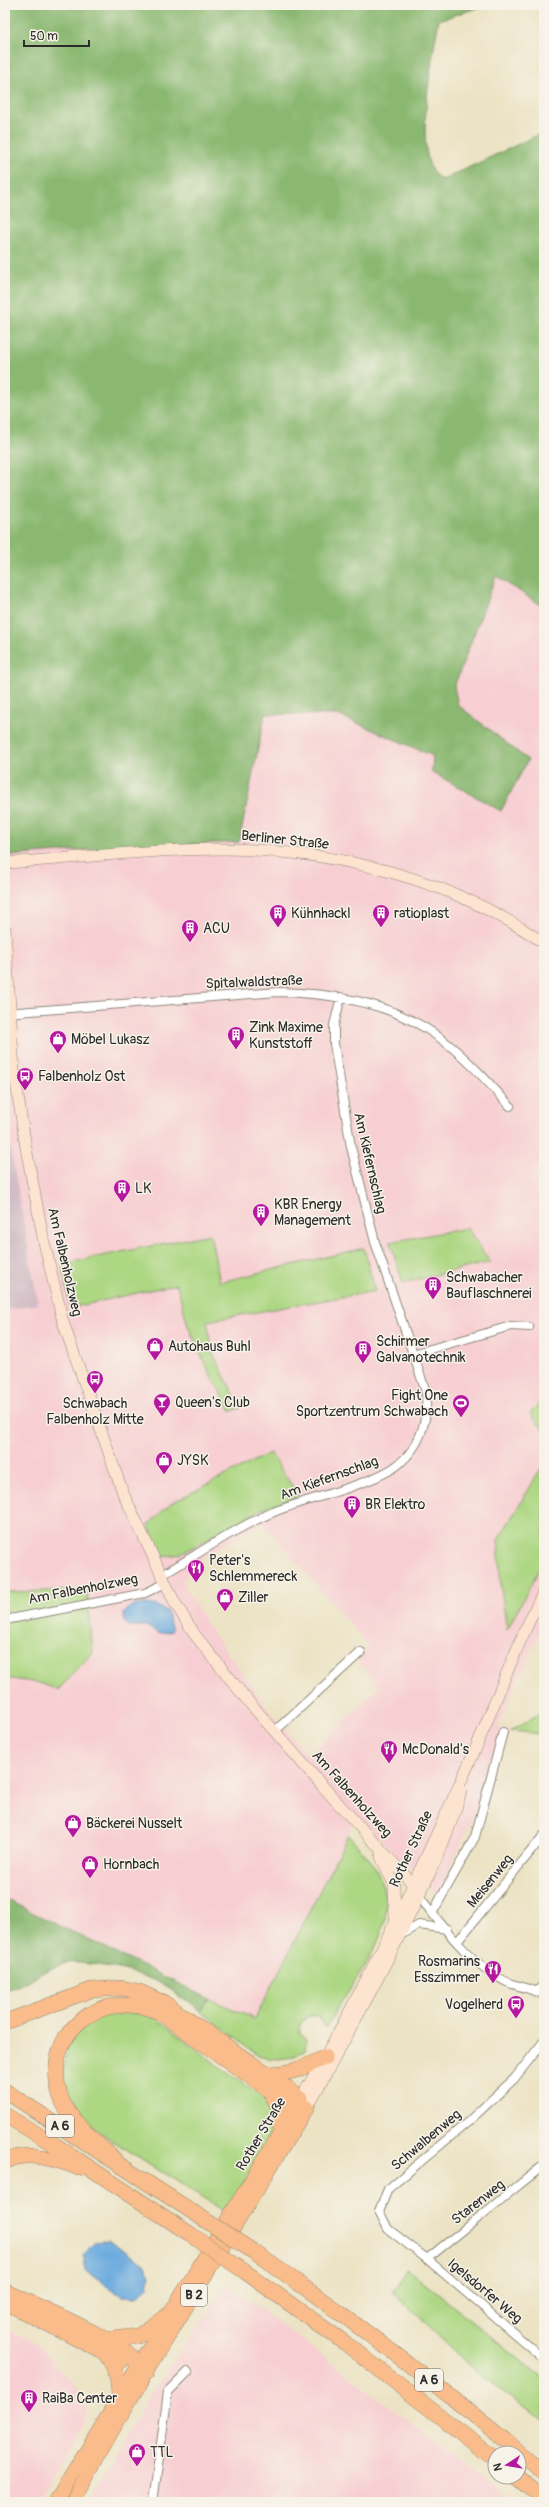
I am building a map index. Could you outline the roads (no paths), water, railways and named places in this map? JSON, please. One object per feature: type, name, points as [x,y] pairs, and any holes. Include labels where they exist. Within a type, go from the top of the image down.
[{"type":"highway","points":[[5,2022],[76,1994],[107,1988],[122,1988],[140,1992],[166,2004],[265,2074],[301,2104]]},
{"type":"highway","points":[[115,2160],[80,2126],[68,2111],[56,2080],[56,2064],[66,2037],[85,2017],[99,2010],[125,2005],[139,2006],[159,2012],[268,2089],[301,2104]]},
{"type":"highway","points":[[265,2074],[285,2074],[298,2071],[325,2057]]},
{"type":"highway","points":[[268,2089],[279,2107],[281,2131]]},
{"type":"highway","name":"A 6","points":[[5,2091],[115,2160],[254,2252],[357,2325],[487,2425],[544,2473]]},
{"type":"highway","name":"A 6","points":[[5,2115],[111,2182],[244,2271],[345,2343],[487,2453]]},
{"type":"highway","points":[[5,2162],[30,2156],[62,2161],[111,2182]]},
{"type":"highway","points":[[5,2291],[104,2345],[140,2368]]},
{"type":"highway","points":[[5,2302],[104,2345],[138,2336],[168,2315]]},
{"type":"highway","points":[[104,2345],[116,2371],[119,2383],[119,2398]]},
{"type":"highway","points":[[527,2485],[544,2499]]},
{"type":"main road","name":"Berliner Straße","points":[[5,864],[225,849],[349,862],[444,889],[470,899],[518,925],[544,943]]},
{"type":"main road","name":"Am Falbenholzweg","points":[[5,929],[8,1013],[14,1070],[26,1148],[44,1242],[63,1322],[123,1493],[164,1579],[182,1613],[200,1641],[229,1678],[276,1730],[334,1799],[412,1883],[419,1896]]},
{"type":"main road","name":"Rother Straße","points":[[71,2502],[168,2315],[281,2131],[301,2104],[375,1964],[467,1767],[522,1633],[544,1591]]},
{"type":"main road","name":"Rother Straße","points":[[55,2502],[119,2398],[140,2368],[301,2104],[401,1936],[454,1818],[467,1767]]},
{"type":"main road","points":[[371,1839],[394,1884],[394,1923]]},
{"type":"street","name":"Spitalwaldstraße","points":[[8,1013],[278,992],[310,992],[341,997],[375,1005],[406,1018],[439,1037],[468,1062],[510,1106]]},
{"type":"street","name":"Am Kiefernschlag","points":[[164,1579],[254,1520],[379,1475],[400,1464],[417,1442],[426,1418],[426,1392],[375,1242],[350,1139],[334,1044],[334,1025],[341,997]]},
{"type":"street","points":[[413,1354],[511,1326],[529,1327]]},
{"type":"street","name":"Am Falbenholzweg","points":[[5,1620],[145,1592],[164,1579]]},
{"type":"street","points":[[276,1730],[361,1652]]},
{"type":"street","points":[[433,1912],[475,1837],[503,1732]]},
{"type":"street","name":"Meisenweg","points":[[457,1942],[544,1835]]},
{"type":"street","points":[[419,1896],[457,1942],[477,1961],[508,1982],[541,1993],[544,1983]]},
{"type":"street","points":[[401,1936],[419,1925],[447,1929]]},
{"type":"street","name":"Schwalbenweg","points":[[427,2259],[388,2229],[379,2211],[388,2190],[469,2121],[514,2079],[544,2041]]},
{"type":"street","name":"Starenweg","points":[[427,2259],[544,2165]]},
{"type":"street","name":"Igelsdorfer Weg","points":[[427,2259],[543,2355]]},
{"type":"street","points":[[153,2502],[168,2392],[188,2372]]},
{"type":"water","points":[[144,1604],[155,1605],[167,1611],[172,1631],[160,1634],[146,1626],[128,1626],[124,1621],[124,1613],[131,1606]]},
{"type":"water","points":[[109,2240],[144,2264],[150,2275],[148,2287],[136,2298],[122,2297],[86,2270],[83,2254],[95,2242]]},
{"type":"place","name":"Kühnhackl","points":[[278,928]]},
{"type":"place","name":"ratioplast","points":[[381,928]]},
{"type":"place","name":"ACU","points":[[190,943]]},
{"type":"place","name":"Zink Maxime Kunststoff","points":[[236,1050]]},
{"type":"place","name":"Möbel Lukasz","points":[[58,1054]]},
{"type":"place","name":"Falbenholz Ost","points":[[25,1091]]},
{"type":"place","name":"LK","points":[[122,1203]]},
{"type":"place","name":"KBR Energy Management","points":[[261,1227]]},
{"type":"place","name":"Schwabacher Bauflaschnerei","points":[[433,1300]]},
{"type":"place","name":"Autohaus Buhl","points":[[155,1361]]},
{"type":"place","name":"Schirmer Galvanotechnik","points":[[363,1364]]},
{"type":"place","name":"Schwabach Falbenholz Mitte","points":[[95,1394]]},
{"type":"place","name":"Queen's Club","points":[[162,1417]]},
{"type":"place","name":"Fight One Sportzentrum Schwabach","points":[[461,1418]]},
{"type":"place","name":"JYSK","points":[[164,1475]]},
{"type":"place","name":"BR Elektro","points":[[352,1519]]},
{"type":"place","name":"Peter's Schlemmereck","points":[[196,1583]]},
{"type":"place","name":"Ziller","points":[[225,1612]]},
{"type":"place","name":"McDonald's","points":[[389,1764]]},
{"type":"place","name":"Bäckerei Nusselt","points":[[73,1838]]},
{"type":"place","name":"Hornbach","points":[[90,1879]]},
{"type":"place","name":"Rosmarins Esszimmer","points":[[493,1984]]},
{"type":"place","name":"Vogelherd","points":[[516,2019]]},
{"type":"place","name":"RaiBa Center","points":[[29,2413]]},
{"type":"place","name":"TTL","points":[[137,2467]]}]
